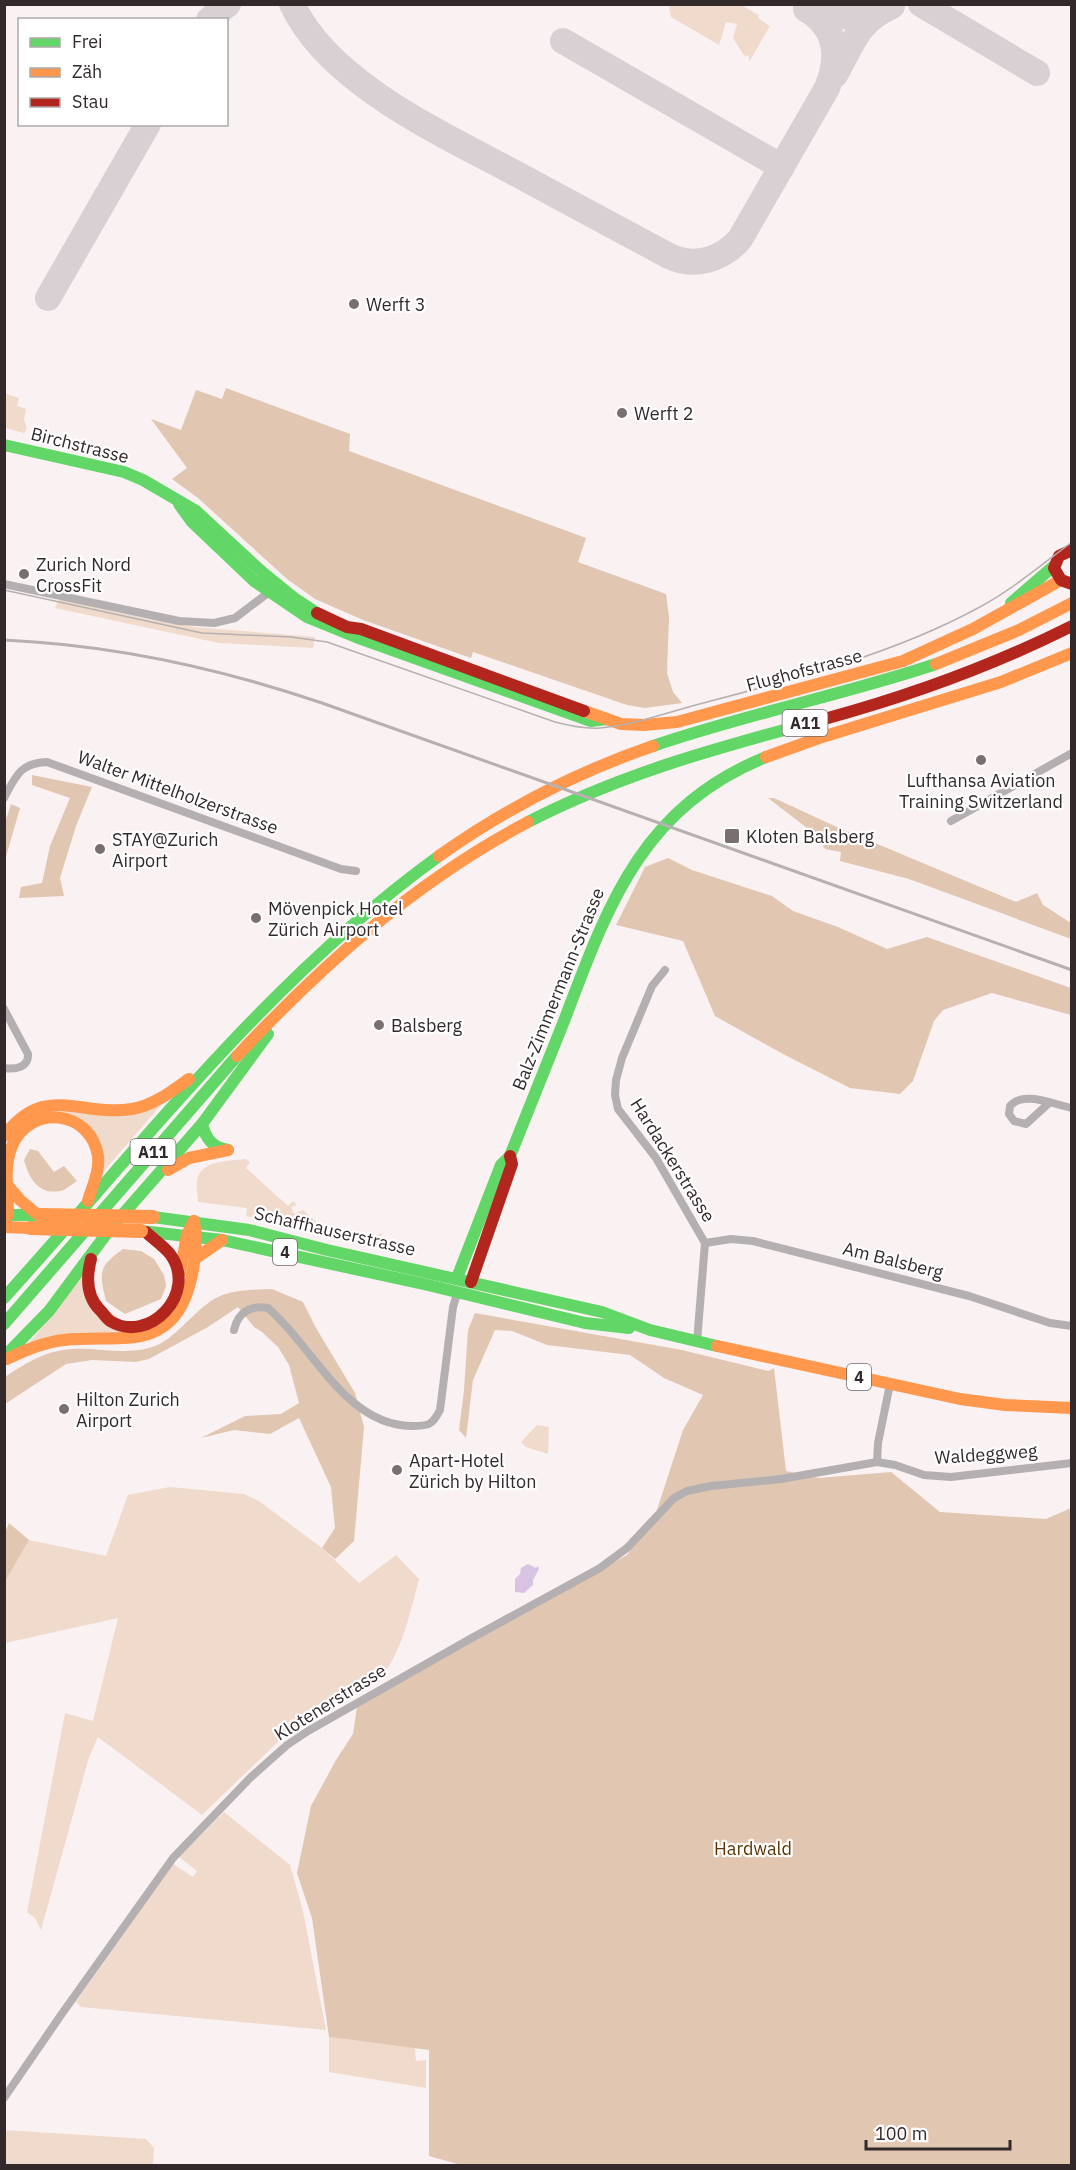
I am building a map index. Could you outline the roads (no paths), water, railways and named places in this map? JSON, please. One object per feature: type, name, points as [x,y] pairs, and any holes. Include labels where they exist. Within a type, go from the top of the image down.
[{"type":"main road","name":"Birchstrasse","points":[[4,445],[124,472],[158,488],[176,501],[192,522],[273,590]]},
{"type":"main road","name":"Flughofstrasse","points":[[1001,612],[1054,565],[1061,553],[1071,550]]},
{"type":"main road","points":[[1054,565],[1057,575],[1066,582]]},
{"type":"main road","name":"Flughofstrasse","points":[[273,590],[347,627],[382,637],[621,724],[644,726],[677,722],[903,661],[1066,582]]},
{"type":"main road","name":"A11","points":[[4,1298],[210,1063],[291,978],[352,922],[432,859],[521,804],[585,772],[633,753],[706,729],[914,672],[997,641],[1068,605]]},
{"type":"main road","name":"A11","points":[[4,1324],[215,1080],[306,983],[360,935],[436,877],[505,834],[570,801],[629,777],[686,757],[876,704],[947,680],[1004,658],[1071,626]]},
{"type":"main road","name":"Balz-Zimmermann-Strasse","points":[[457,1278],[501,1166],[510,1156],[611,902],[629,869],[652,837],[687,804],[727,775],[768,756],[966,693],[1044,666],[1071,653]]},
{"type":"main road","points":[[4,1358],[49,1311],[110,1229],[202,1124],[306,983]]},
{"type":"main road","points":[[4,1136],[9,1127],[23,1115],[45,1106],[65,1105],[118,1110],[145,1105],[167,1094],[210,1063]]},
{"type":"main road","points":[[5,1219],[10,1152],[20,1132],[39,1118],[53,1116],[69,1119],[88,1132],[95,1143],[98,1155],[97,1171],[86,1207]]},
{"type":"main road","points":[[153,1180],[189,1158],[228,1150],[217,1149],[211,1144],[205,1137],[202,1124]]},
{"type":"main road","name":"Balz-Zimmermann-Strasse","points":[[471,1282],[512,1164],[510,1156]]},
{"type":"main road","points":[[8,1185],[20,1200],[39,1215]]},
{"type":"main road","name":"Schaffhauserstrasse","points":[[5,1219],[39,1215],[153,1217],[249,1230],[327,1250],[602,1312],[650,1330],[697,1342],[890,1384],[960,1399],[1005,1405],[1071,1408]]},
{"type":"main road","name":"Schaffhauserstrasse","points":[[5,1219],[30,1228],[143,1232],[222,1240],[284,1252],[585,1323],[650,1330]]},
{"type":"main road","points":[[94,1251],[87,1286],[101,1313],[123,1325],[144,1325],[164,1314],[175,1299],[194,1221]]},
{"type":"main road","points":[[143,1232],[160,1242],[171,1253],[180,1275]]},
{"type":"main road","points":[[4,1358],[49,1343],[81,1339],[130,1339],[162,1329],[178,1315],[187,1300],[196,1258],[192,1236]]},
{"type":"main road","points":[[196,1258],[222,1240]]},
{"type":"main road","points":[[457,1278],[457,1294]]},
{"type":"main road","points":[[457,1294],[471,1282]]},
{"type":"street","points":[[4,584],[179,621],[203,623],[236,618],[273,590]]},
{"type":"street","points":[[951,821],[1071,753]]},
{"type":"street","name":"Walter Mittelholzerstrasse","points":[[4,798],[17,775],[25,767],[34,763],[47,762],[341,869],[356,871]]},
{"type":"street","name":"Hardackerstrasse","points":[[665,970],[651,988],[626,1048],[616,1080],[615,1095],[618,1109],[656,1158],[705,1243],[697,1342]]},
{"type":"street","points":[[4,1009],[29,1059],[24,1066],[4,1068]]},
{"type":"street","points":[[1049,1103],[1071,1108]]},
{"type":"street","name":"Am Balsberg","points":[[705,1243],[731,1239],[759,1242],[969,1296],[1050,1323],[1071,1326]]},
{"type":"street","points":[[234,1330],[236,1320],[246,1310],[259,1306],[268,1308],[348,1398],[382,1420],[405,1426],[427,1426],[434,1422],[440,1410],[453,1307],[457,1294]]},
{"type":"street","points":[[877,1462],[878,1443],[890,1384]]},
{"type":"street","name":"Waldeggweg","points":[[877,1462],[924,1474],[951,1477],[1071,1463]]},
{"type":"street","name":"Klotenerstrasse","points":[[4,2098],[8,2086],[173,1858],[251,1777],[287,1745],[426,1664],[600,1568],[627,1548],[668,1503],[680,1494],[699,1488],[781,1479],[877,1462]]},
{"type":"tram line","points":[[4,590],[202,633],[291,637],[327,642],[555,722],[578,727],[600,728],[639,721],[808,675],[912,639],[991,601],[1072,542]]},
{"type":"railway","points":[[4,640],[86,647],[166,660],[283,690],[1072,970]]},
{"type":"place","name":"Werft 3","points":[[354,304]]},
{"type":"place","name":"Werft 2","points":[[622,413]]},
{"type":"place","name":"Zurich Nord CrossFit","points":[[24,574]]},
{"type":"place","name":"Lufthansa Aviation Training Switzerland","points":[[981,760]]},
{"type":"place","name":"Kloten Balsberg","points":[[732,836]]},
{"type":"place","name":"STAY@Zurich Airport","points":[[100,849]]},
{"type":"place","name":"Mövenpick Hotel Zürich Airport","points":[[256,918]]},
{"type":"place","name":"Balsberg","points":[[379,1025]]},
{"type":"place","name":"Hilton Zurich Airport","points":[[64,1409]]},
{"type":"place","name":"Apart-Hotel Zürich by Hilton","points":[[397,1470]]},
{"type":"park label","name":"Hardwald","points":[[753,1848]]}]
